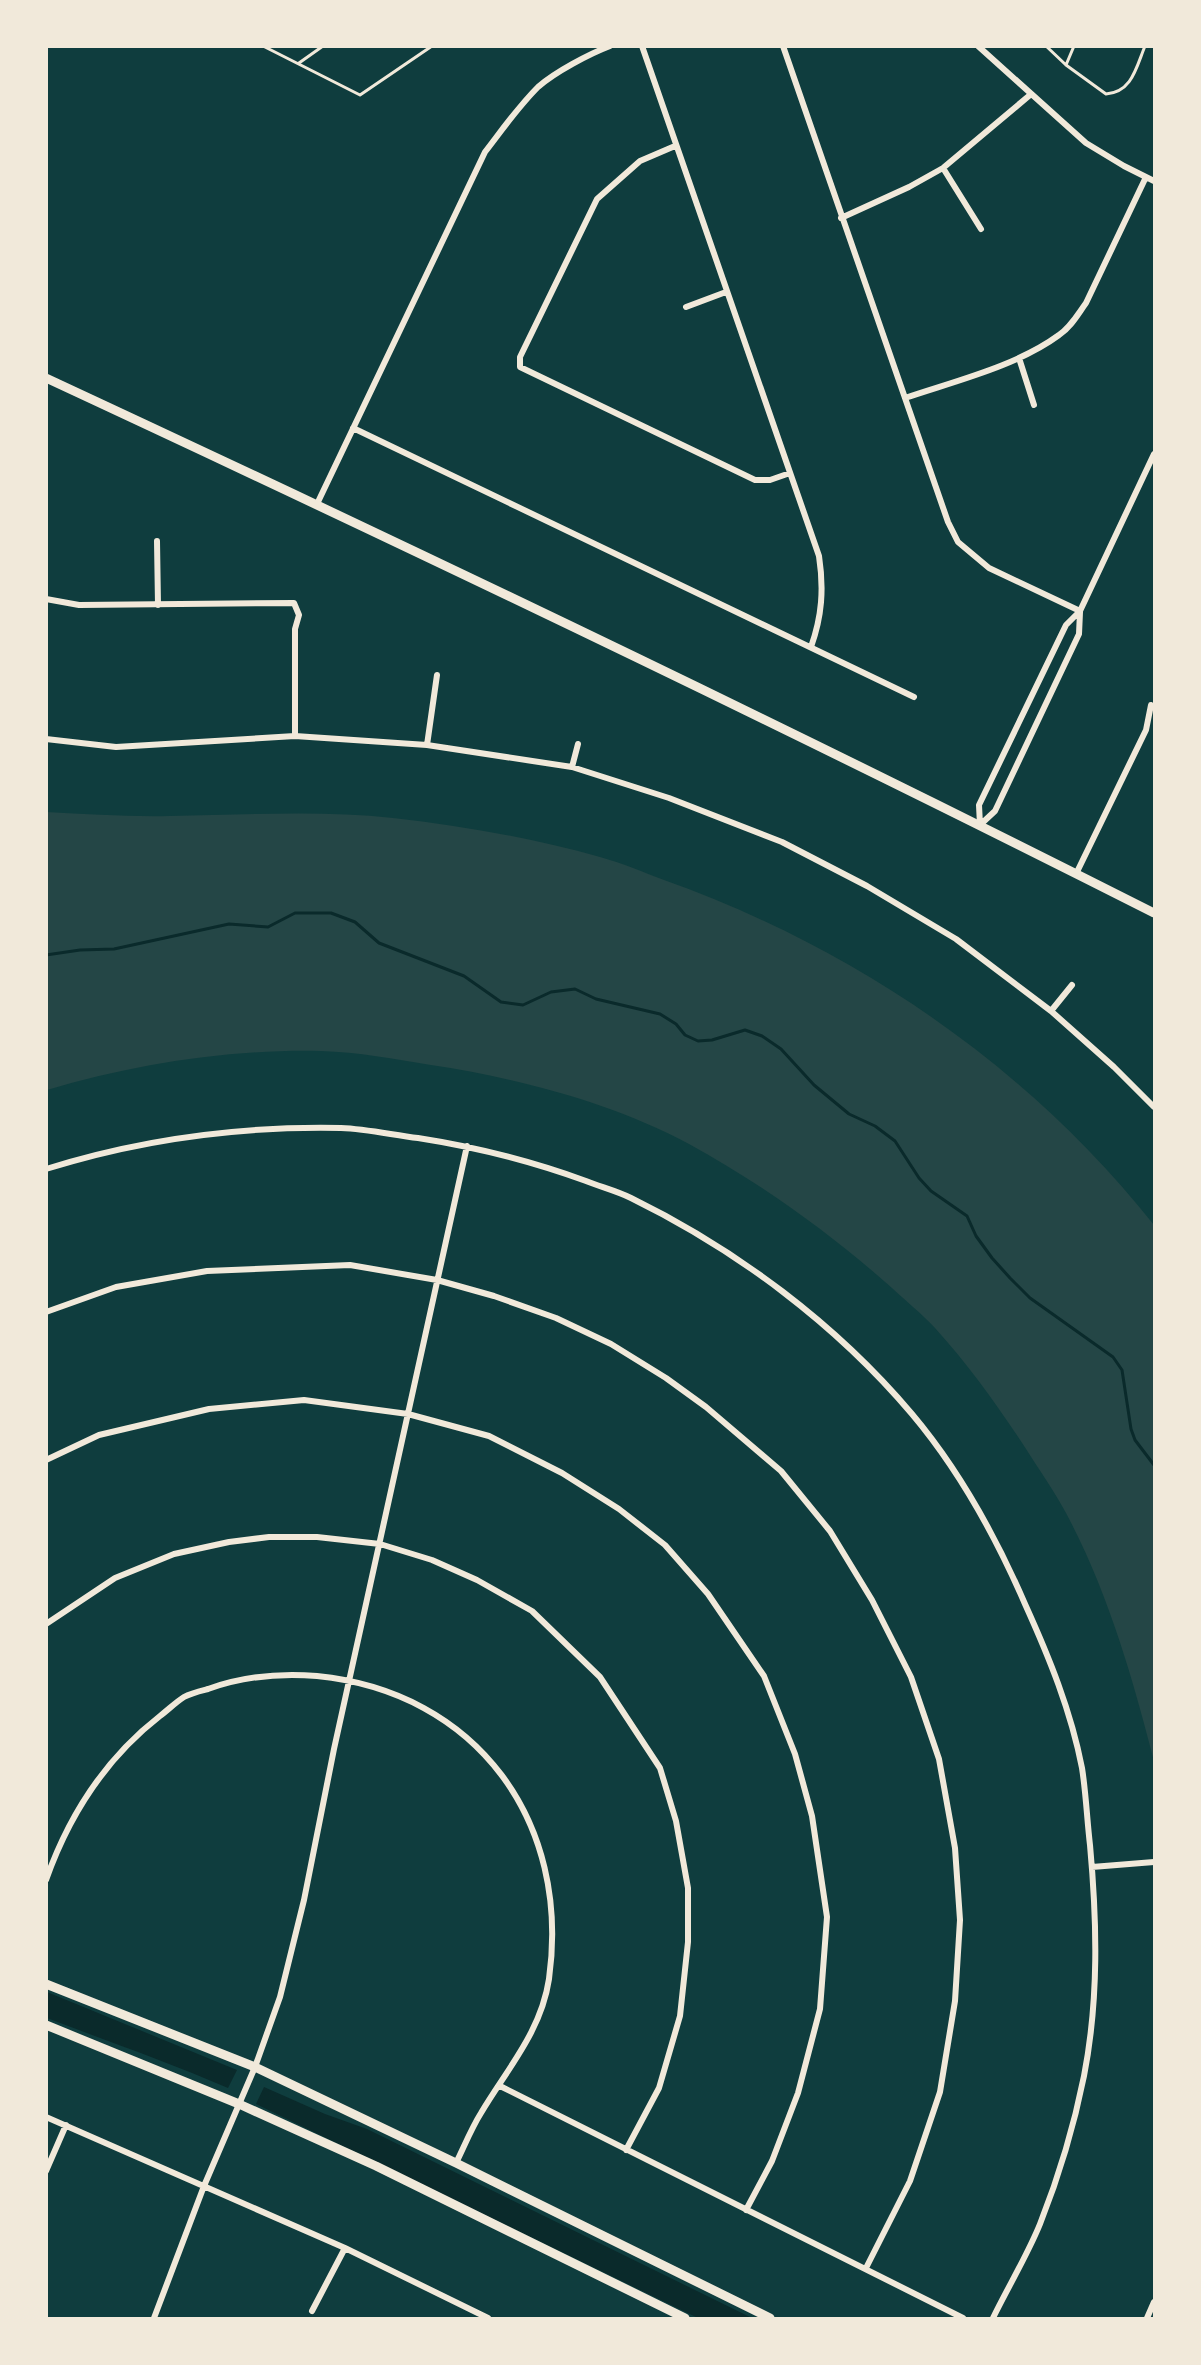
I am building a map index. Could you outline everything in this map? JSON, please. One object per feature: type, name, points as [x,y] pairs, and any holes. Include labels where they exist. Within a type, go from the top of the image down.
[{"type":"main road","points":[[46,378],[317,504],[980,825],[1155,913]]},
{"type":"main road","points":[[46,1984],[255,2067],[456,2163],[770,2319]]},
{"type":"main road","points":[[46,2025],[239,2104],[376,2166],[685,2319]]},
{"type":"street","points":[[317,504],[485,152],[513,115],[540,86],[591,54],[610,46]]},
{"type":"street","points":[[642,46],[819,556],[823,586],[821,610],[811,648]]},
{"type":"street","points":[[783,46],[948,522],[958,542],[989,568],[1080,611]]},
{"type":"street","points":[[978,46],[1030,95],[1086,142],[1155,181]]},
{"type":"street","points":[[841,218],[909,187],[944,168],[1030,95]]},
{"type":"street","points":[[675,146],[640,161],[597,199],[520,357],[520,367],[755,480],[770,480],[790,473]]},
{"type":"street","points":[[944,168],[981,230]]},
{"type":"street","points":[[905,398],[1019,358],[1060,335],[1073,322],[1086,303],[1146,177]]},
{"type":"street","points":[[686,307],[726,292]]},
{"type":"street","points":[[1019,358],[1034,405]]},
{"type":"street","points":[[353,428],[914,697]]},
{"type":"street","points":[[980,825],[979,805],[1066,624],[1080,611],[1155,454]]},
{"type":"street","points":[[158,541],[158,606]]},
{"type":"street","points":[[46,599],[79,604],[158,606],[294,603],[300,615],[295,629],[295,736]]},
{"type":"street","points":[[980,825],[995,811],[1070,655],[1079,634],[1080,611]]},
{"type":"street","points":[[428,745],[437,675]]},
{"type":"street","points":[[1076,874],[1146,730],[1151,705]]},
{"type":"street","points":[[46,739],[116,747],[295,736],[428,745],[572,767],[669,798],[782,842],[867,886],[956,939],[1051,1011],[1155,1107]]},
{"type":"street","points":[[572,767],[578,744]]},
{"type":"street","points":[[1051,1011],[1072,985]]},
{"type":"street","points":[[46,1169],[141,1143],[241,1130],[346,1128],[467,1146],[538,1164],[628,1197],[704,1238],[764,1277],[823,1325],[872,1370],[914,1416],[955,1472],[1001,1549],[1039,1634],[1065,1702],[1082,1770],[1092,1867],[1096,1926],[1095,1985],[1084,2073],[1066,2151],[1039,2227],[993,2319]]},
{"type":"street","points":[[154,2319],[204,2186],[255,2067],[280,1996],[304,1900],[349,1679],[467,1146]]},
{"type":"street","points":[[46,1312],[116,1287],[207,1271],[350,1265],[437,1280],[494,1296],[575,1327],[611,1344],[657,1372],[706,1407],[781,1471],[830,1531],[872,1600],[911,1677],[939,1759],[955,1848],[960,1920],[955,2001],[940,2092],[914,2170],[866,2268]]},
{"type":"street","points":[[46,1460],[99,1435],[209,1409],[304,1400],[408,1414],[489,1436],[562,1473],[619,1509],[665,1545],[708,1594],[764,1676],[795,1754],[809,1806],[827,1917],[820,2009],[798,2093],[771,2161],[746,2210]]},
{"type":"street","points":[[46,1624],[115,1578],[174,1554],[229,1542],[269,1537],[317,1537],[380,1544],[432,1560],[477,1580],[532,1611],[600,1677],[660,1768],[676,1821],[688,1888],[688,1942],[680,2016],[659,2088],[626,2150]]},
{"type":"street","points":[[46,1880],[58,1846],[94,1783],[136,1735],[185,1697],[231,1680],[288,1673],[349,1679],[417,1702],[452,1725],[478,1747],[512,1789],[531,1822],[542,1857],[553,1919],[549,1980],[533,2032],[481,2113],[456,2163]]},
{"type":"street","points":[[1092,1867],[1155,1862]]},
{"type":"street","points":[[500,2086],[866,2268],[963,2319]]},
{"type":"street","points":[[46,2117],[345,2248],[484,2318]]},
{"type":"street","points":[[46,2171],[66,2125]]},
{"type":"street","points":[[312,2311],[345,2248]]},
{"type":"street","points":[[1147,2319],[1155,2302]]},
{"type":"lane","points":[[263,46],[360,95],[432,46]]},
{"type":"lane","points":[[299,63],[323,46]]},
{"type":"lane","points":[[1046,46],[1066,65],[1106,94],[1119,93],[1129,83],[1146,46]]},
{"type":"lane","points":[[1066,65],[1074,46]]},
{"type":"shaded area","points":[[46,812],[139,816],[338,814],[419,821],[472,829],[575,850],[608,859],[735,908],[803,940],[870,977],[933,1018],[994,1064],[1051,1114],[1105,1167],[1154,1225],[1154,1761],[1118,1635],[1081,1543],[1055,1494],[988,1394],[935,1328],[868,1268],[795,1210],[716,1159],[659,1129],[596,1104],[563,1094],[464,1070],[349,1053],[287,1051],[182,1060],[114,1073],[47,1090]]},
{"type":"shaded area","points":[[47,1992],[237,2070],[228,2088],[47,2018]]},
{"type":"shaded area","points":[[264,2087],[325,2114],[367,2129],[752,2318],[698,2318],[256,2104]]},
{"type":"waterway","points":[[46,955],[80,950],[114,949],[229,924],[268,927],[295,913],[331,913],[355,922],[379,943],[464,976],[501,1002],[523,1005],[551,992],[575,989],[596,999],[660,1014],[676,1024],[685,1035],[698,1041],[712,1040],[745,1030],[762,1036],[781,1049],[814,1085],[849,1114],[875,1126],[895,1141],[919,1178],[931,1191],[967,1216],[976,1236],[992,1258],[1030,1298],[1113,1357],[1122,1370],[1131,1429],[1135,1440],[1154,1465]]}]
